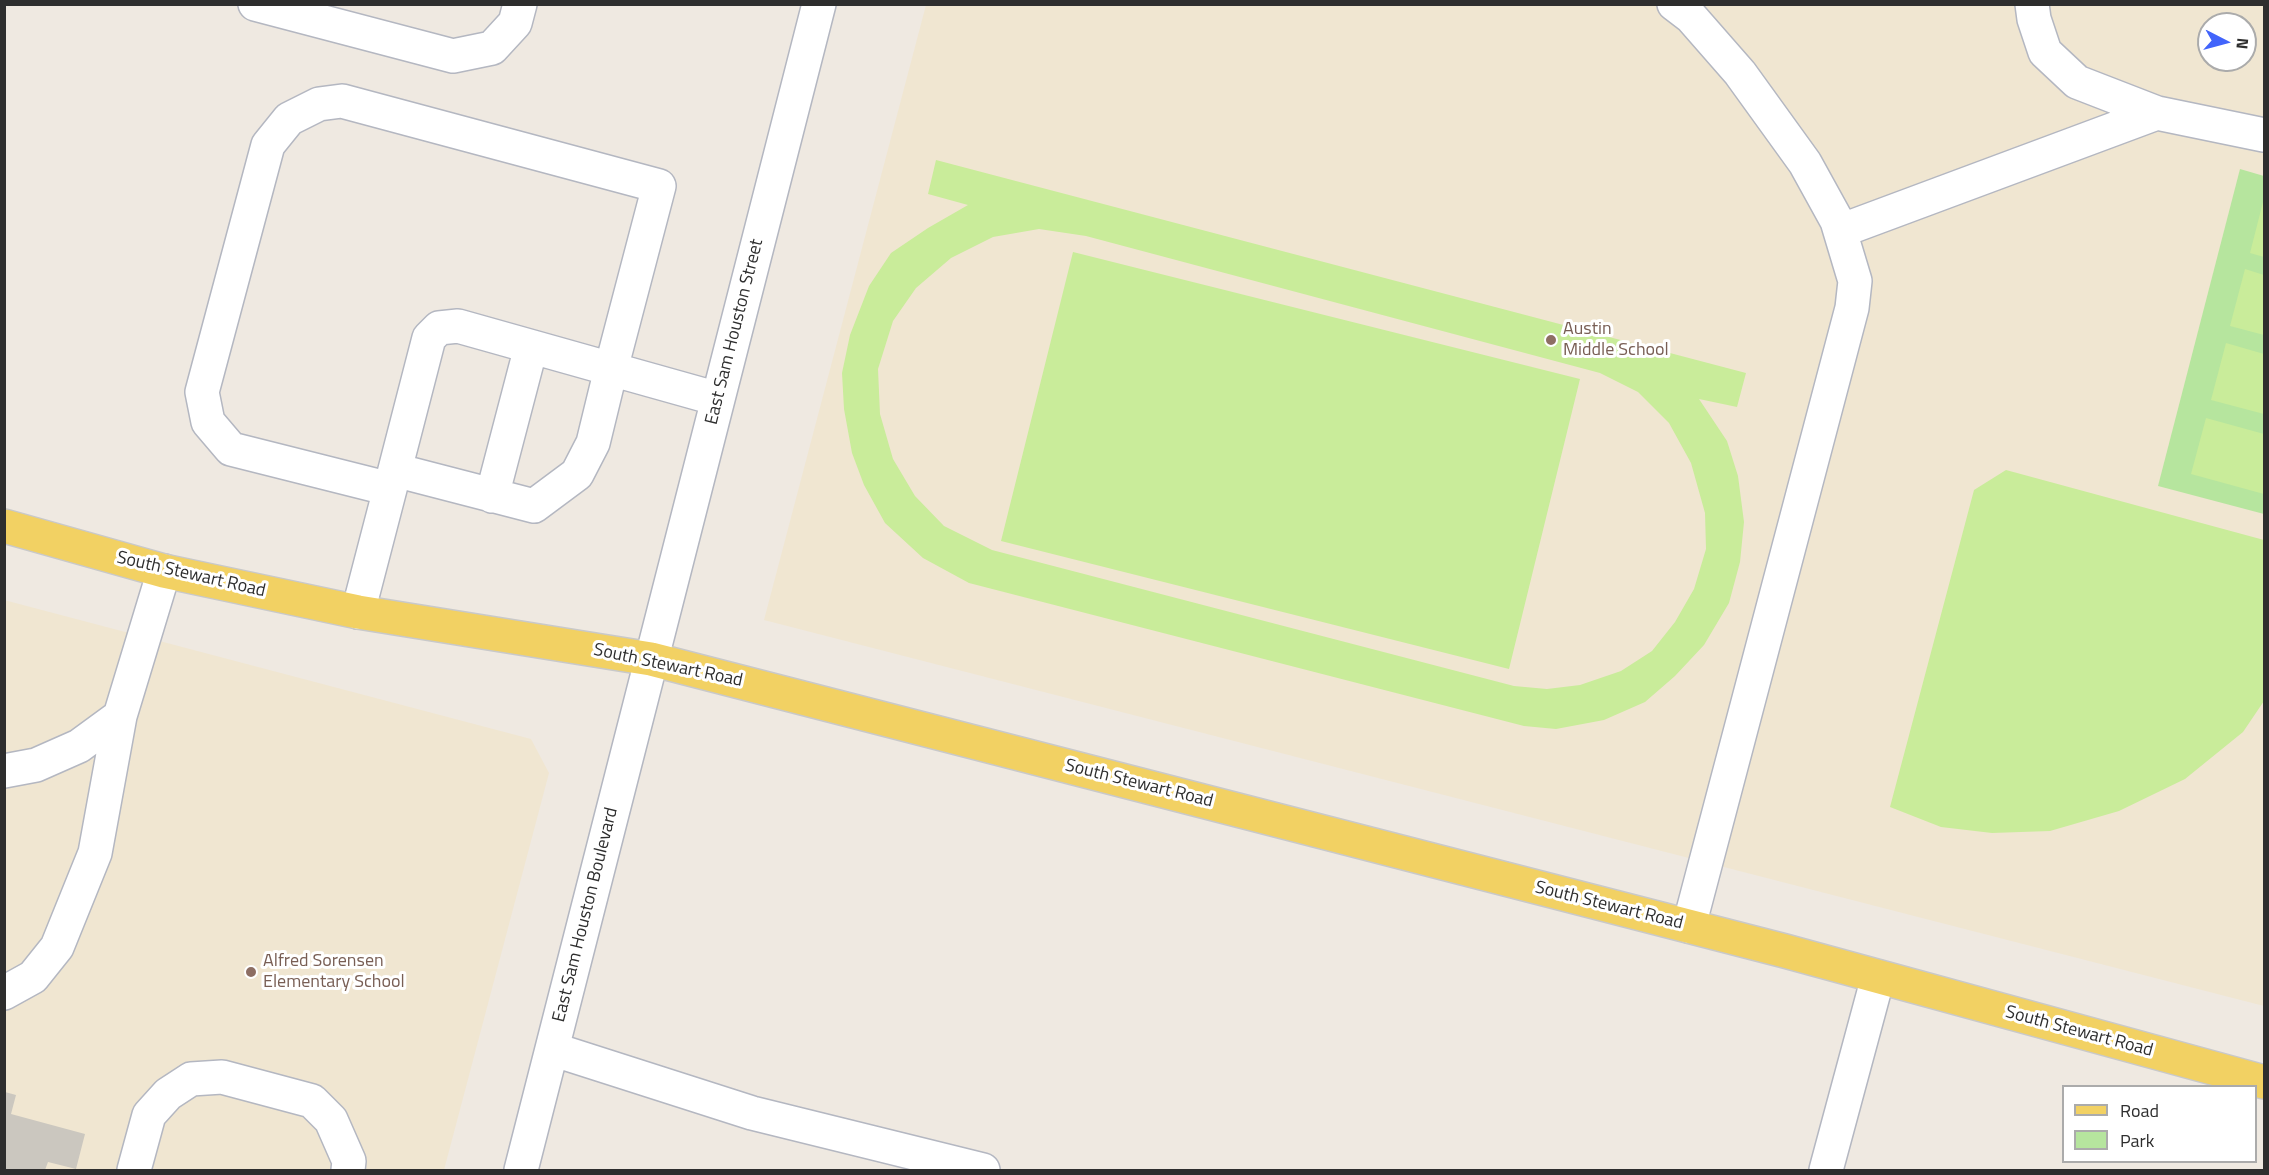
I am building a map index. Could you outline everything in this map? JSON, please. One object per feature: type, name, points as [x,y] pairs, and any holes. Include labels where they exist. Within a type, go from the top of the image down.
[{"type":"main road","name":"South Stewart Road","points":[[4,526],[164,571],[358,612],[651,659],[1689,926],[2265,1082]]},
{"type":"street","points":[[255,4],[453,56],[492,48],[515,23],[520,4]]},
{"type":"street","name":"East Sam Houston Street","points":[[651,659],[819,4]]},
{"type":"street","points":[[1674,4],[1691,17],[1746,82],[1805,163],[1837,221],[1855,281],[1852,308],[1689,926]]},
{"type":"street","points":[[2032,4],[2034,19],[2045,52],[2077,82],[2157,113],[2265,135]]},
{"type":"street","points":[[342,101],[659,186],[611,369],[593,443],[577,474],[534,506],[492,496],[392,480],[231,449],[208,422],[202,392],[268,145],[289,119],[319,104],[342,101]]},
{"type":"street","points":[[1839,231],[2157,113]]},
{"type":"street","points":[[358,612],[429,338],[439,327],[458,326],[718,399]]},
{"type":"street","points":[[492,496],[531,347]]},
{"type":"street","points":[[4,993],[33,977],[57,947],[95,853],[120,717],[164,571]]},
{"type":"street","name":"East Sam Houston Boulevard","points":[[520,1170],[651,659]]},
{"type":"street","points":[[4,771],[36,765],[79,746],[120,717]]},
{"type":"street","points":[[1826,1170],[1878,977]]},
{"type":"street","points":[[552,1048],[752,1113],[983,1170]]},
{"type":"street","points":[[134,1170],[149,1115],[168,1094],[191,1079],[222,1077],[312,1101],[332,1120],[349,1161],[348,1170]]},
{"type":"shaded area","name":"Austin Middle School","points":[[926,5],[2264,5],[2264,1006],[764,620]]},
{"type":"shaded area","name":"Alfred Sorensen Elementary School","points":[[4,600],[531,739],[549,773],[444,1170],[5,1170]]},
{"type":"green space","points":[[936,160],[1746,373],[1737,407],[1699,399],[1727,441],[1738,476],[1744,522],[1740,562],[1729,603],[1704,645],[1675,676],[1645,702],[1604,720],[1556,729],[1524,726],[969,583],[923,558],[885,523],[864,485],[852,453],[844,409],[842,373],[850,335],[869,286],[891,253],[968,205],[928,194]],"holes":[[[1039,229],[1086,236],[1600,373],[1638,392],[1669,423],[1691,463],[1705,513],[1706,549],[1694,589],[1675,622],[1652,651],[1621,671],[1580,685],[1547,689],[1514,686],[992,550],[944,526],[915,496],[893,459],[880,414],[878,369],[893,321],[916,288],[951,258],[993,237]]]},
{"type":"green space","points":[[2240,169],[2264,176],[2264,514],[2158,486]]},
{"type":"green space","points":[[2264,198],[2264,257],[2250,253]]},
{"type":"green space","points":[[1073,252],[1580,379],[1509,669],[1001,541]]},
{"type":"green space","points":[[2245,269],[2264,275],[2264,335],[2230,326]]},
{"type":"green space","points":[[2226,343],[2264,354],[2264,414],[2211,400]]},
{"type":"green space","points":[[2206,418],[2264,434],[2264,494],[2191,474]]},
{"type":"green space","points":[[2006,470],[2264,540],[2264,701],[2243,732],[2185,779],[2119,811],[2050,831],[1992,833],[1941,827],[1890,807],[1974,490]]},
{"type":"building","points":[[5,1092],[16,1095],[11,1114],[85,1134],[76,1169],[48,1162],[45,1170],[5,1170]]},
{"type":"place","name":"Austin Middle School","points":[[1551,340]]},
{"type":"place","name":"Alfred Sorensen Elementary School","points":[[251,972]]}]
